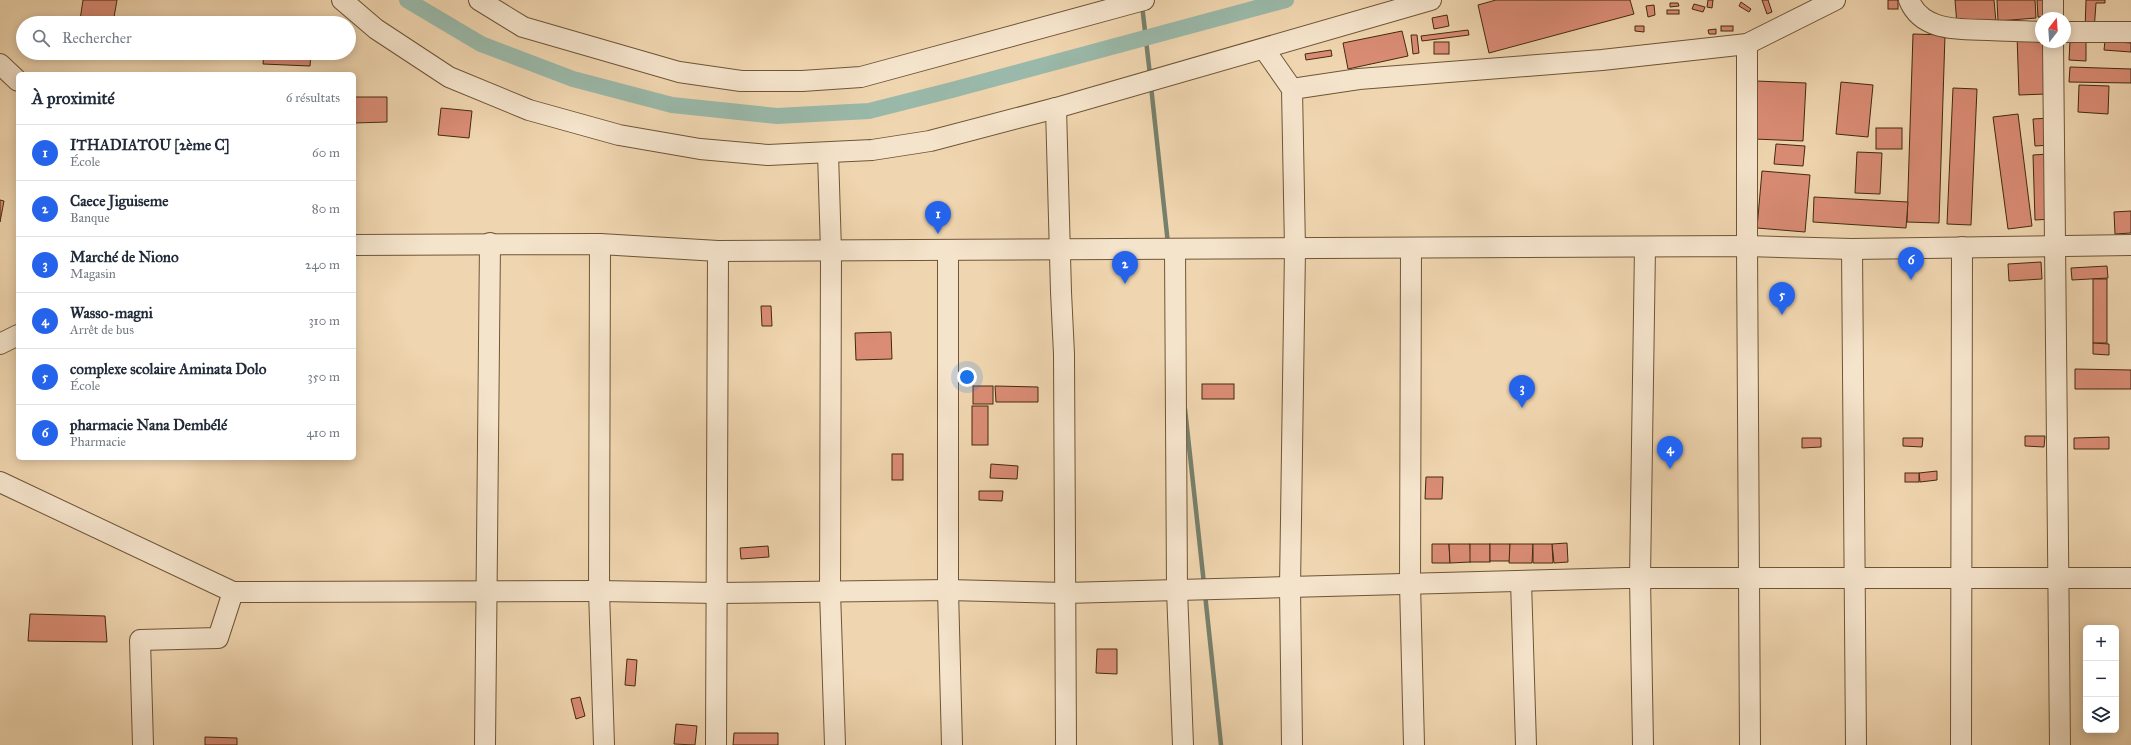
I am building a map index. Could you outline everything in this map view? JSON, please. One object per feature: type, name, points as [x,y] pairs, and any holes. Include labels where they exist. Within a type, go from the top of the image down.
[{"type":"street","points":[[342,0],[376,29],[449,77],[529,110],[619,135],[700,149],[768,155],[872,150],[930,141],[1056,108],[1430,0]]},
{"type":"street","points":[[479,0],[523,27],[679,72],[741,81],[802,81],[861,77],[1144,0]]},
{"type":"street","points":[[1292,89],[1359,79],[1602,60],[1747,44],[1835,0]]},
{"type":"street","points":[[1909,0],[1913,9],[1928,22],[1949,29],[2035,32]]},
{"type":"street","points":[[2053,0],[2053,12]]},
{"type":"street","points":[[2071,32],[2131,32]]},
{"type":"street","points":[[1747,44],[1746,246],[1750,745]]},
{"type":"street","points":[[2053,48],[2060,745]]},
{"type":"street","points":[[1264,49],[1292,89],[1295,249],[1290,587],[1292,745]]},
{"type":"street","points":[[0,64],[16,79]]},
{"type":"street","points":[[1056,108],[1064,354],[1066,745]]},
{"type":"street","points":[[828,153],[831,251],[830,590],[835,745]]},
{"type":"street","points":[[356,245],[490,243],[600,244],[718,251],[1060,248],[1295,249],[1746,246],[1852,249],[2131,245]]},
{"type":"street","points":[[485,745],[490,243]]},
{"type":"street","points":[[600,244],[599,591],[604,745]]},
{"type":"street","points":[[1643,745],[1640,578],[1644,247]]},
{"type":"street","points":[[1961,745],[1962,247]]},
{"type":"street","points":[[1410,248],[1410,584],[1414,745]]},
{"type":"street","points":[[1175,249],[1178,590],[1183,745]]},
{"type":"street","points":[[1852,249],[1856,745]]},
{"type":"street","points":[[948,250],[948,590],[952,745]]},
{"type":"street","points":[[716,745],[718,251]]},
{"type":"street","points":[[0,344],[16,336]]},
{"type":"street","points":[[0,482],[233,592],[599,591],[717,593],[830,590],[948,590],[1065,593],[1640,578],[2131,578]]},
{"type":"street","points":[[1521,581],[1526,745]]},
{"type":"street","points":[[143,745],[140,640],[218,638],[233,592]]},
{"type":"building","points":[[83,0],[117,0],[114,16],[81,16]]},
{"type":"building","points":[[1496,0],[1630,0],[1634,14],[1489,53],[1478,5]]},
{"type":"building","points":[[1708,0],[1713,0],[1712,8],[1707,7]]},
{"type":"building","points":[[1762,0],[1768,0],[1772,12],[1767,14]]},
{"type":"building","points":[[1888,0],[1898,0],[1898,9],[1888,9]]},
{"type":"building","points":[[1955,0],[1994,0],[1996,22],[1957,25]]},
{"type":"building","points":[[1997,0],[2035,0],[2035,18],[1998,21]]},
{"type":"building","points":[[2037,0],[2048,0],[2049,12],[2038,12]]},
{"type":"building","points":[[2086,0],[2105,0],[2105,3],[2096,3],[2094,31],[2085,30]]},
{"type":"building","points":[[1741,2],[1751,9],[1749,12],[1739,6]]},
{"type":"building","points":[[1670,3],[1678,3],[1679,6],[1670,7]]},
{"type":"building","points":[[1694,4],[1705,7],[1703,12],[1692,9]]},
{"type":"building","points":[[1654,5],[1655,15],[1648,17],[1646,6]]},
{"type":"building","points":[[1667,10],[1679,10],[1679,14],[1667,14]]},
{"type":"building","points":[[1447,15],[1449,26],[1434,29],[1432,18]]},
{"type":"building","points":[[1635,26],[1644,26],[1644,32],[1635,31]]},
{"type":"building","points":[[1721,26],[1733,26],[1733,31],[1721,31]]},
{"type":"building","points":[[1716,29],[1716,34],[1709,34],[1708,30]]},
{"type":"building","points":[[1468,30],[1469,35],[1422,41],[1421,36]]},
{"type":"building","points":[[1402,31],[1408,56],[1348,69],[1343,43]]},
{"type":"building","points":[[1913,34],[1945,35],[1939,223],[1907,222]]},
{"type":"building","points":[[1411,35],[1417,35],[1419,53],[1413,54]]},
{"type":"building","points":[[2017,35],[2035,35],[2035,48],[2044,48],[2046,94],[2019,95]]},
{"type":"building","points":[[2071,41],[2086,41],[2086,61],[2069,60]]},
{"type":"building","points":[[2105,41],[2131,43],[2131,52],[2104,50]]},
{"type":"building","points":[[1434,42],[1449,42],[1449,54],[1434,54]]},
{"type":"building","points":[[1331,50],[1332,56],[1306,60],[1305,54]]},
{"type":"building","points":[[263,60],[310,60],[310,66],[263,64]]},
{"type":"building","points":[[2070,67],[2131,69],[2131,83],[2069,82]]},
{"type":"building","points":[[1756,81],[1806,83],[1803,141],[1754,139]]},
{"type":"building","points":[[1841,82],[1873,85],[1868,137],[1836,134]]},
{"type":"building","points":[[2079,85],[2109,86],[2108,114],[2078,112]]},
{"type":"building","points":[[1953,88],[1977,89],[1971,225],[1947,224]]},
{"type":"building","points":[[356,97],[387,97],[387,122],[356,123]]},
{"type":"building","points":[[441,108],[472,111],[469,138],[438,135]]},
{"type":"building","points":[[2018,114],[2032,226],[2008,229],[1993,117]]},
{"type":"building","points":[[2050,118],[2051,145],[2035,146],[2033,119]]},
{"type":"building","points":[[1876,128],[1902,128],[1902,149],[1876,149]]},
{"type":"building","points":[[1776,144],[1805,146],[1803,166],[1774,164]]},
{"type":"building","points":[[1857,152],[1882,153],[1880,194],[1855,193]]},
{"type":"building","points":[[2049,154],[2052,219],[2035,220],[2033,155]]},
{"type":"building","points":[[1762,171],[1810,175],[1805,232],[1757,228]]},
{"type":"building","points":[[1814,197],[1908,202],[1906,228],[1813,222]]},
{"type":"building","points":[[0,200],[4,201],[0,222]]},
{"type":"building","points":[[2131,211],[2131,233],[2115,234],[2114,212]]},
{"type":"building","points":[[2041,262],[2042,279],[2009,281],[2008,264]]},
{"type":"building","points":[[2107,266],[2108,278],[2072,280],[2071,268]]},
{"type":"building","points":[[2093,279],[2107,279],[2107,343],[2093,343]]},
{"type":"building","points":[[761,306],[771,306],[772,326],[762,326]]},
{"type":"building","points":[[891,332],[892,359],[856,360],[855,333]]},
{"type":"building","points":[[2093,343],[2109,344],[2109,355],[2093,354]]},
{"type":"building","points":[[2075,369],[2131,370],[2131,389],[2075,389]]},
{"type":"building","points":[[1202,384],[1234,384],[1234,399],[1202,399]]},
{"type":"building","points":[[973,386],[993,386],[993,404],[973,404]]},
{"type":"building","points":[[995,386],[1038,387],[1038,402],[996,402]]},
{"type":"building","points":[[972,406],[988,406],[988,445],[972,445]]},
{"type":"building","points":[[2025,436],[2045,436],[2044,447],[2025,446]]},
{"type":"building","points":[[2109,437],[2109,449],[2074,449],[2074,438]]},
{"type":"building","points":[[1802,438],[1821,438],[1821,447],[1802,448]]},
{"type":"building","points":[[1903,438],[1923,438],[1922,447],[1903,446]]},
{"type":"building","points":[[892,454],[903,454],[903,480],[892,480]]},
{"type":"building","points":[[991,464],[1018,466],[1017,479],[990,478]]},
{"type":"building","points":[[1937,471],[1937,480],[1920,482],[1919,473]]},
{"type":"building","points":[[1905,473],[1919,473],[1919,482],[1905,482]]},
{"type":"building","points":[[1426,477],[1443,477],[1442,499],[1425,499]]},
{"type":"building","points":[[979,491],[1003,491],[1002,501],[979,500]]},
{"type":"building","points":[[1567,543],[1568,562],[1554,563],[1552,544]]},
{"type":"building","points":[[1432,544],[1449,544],[1450,563],[1432,563]]},
{"type":"building","points":[[1449,544],[1470,544],[1471,562],[1450,563]]},
{"type":"building","points":[[1470,544],[1490,544],[1490,562],[1470,562]]},
{"type":"building","points":[[1490,544],[1510,544],[1510,561],[1490,561]]},
{"type":"building","points":[[1510,544],[1533,544],[1532,563],[1509,563]]},
{"type":"building","points":[[1533,544],[1552,544],[1553,563],[1533,563]]},
{"type":"building","points":[[768,546],[769,557],[741,559],[740,548]]},
{"type":"building","points":[[30,614],[105,616],[107,642],[28,641]]},
{"type":"building","points":[[1097,649],[1117,649],[1117,674],[1096,673]]},
{"type":"building","points":[[627,659],[637,660],[635,686],[625,685]]},
{"type":"building","points":[[580,697],[585,716],[576,719],[571,699]]},
{"type":"building","points":[[676,724],[697,726],[695,745],[674,744]]},
{"type":"building","points":[[734,733],[778,733],[778,745],[733,745]]},
{"type":"building","points":[[205,737],[237,738],[237,745],[205,745]]},
{"type":"waterway","points":[[407,0],[481,44],[573,79],[672,105],[777,116],[869,111],[1286,0]]},
{"type":"waterway","points":[[1142,5],[1150,75]]},
{"type":"waterway","points":[[1151,86],[1168,244]]},
{"type":"waterway","points":[[1185,409],[1204,584]]},
{"type":"waterway","points":[[1205,594],[1221,745]]},
{"type":"place","name":"ITHADIATOU [2ème C]","points":[[938,234]]},
{"type":"place","name":"pharmacie Nana Dembélé","points":[[1911,280]]},
{"type":"place","name":"Caece Jiguiseme","points":[[1125,284]]},
{"type":"place","name":"complexe scolaire Aminata Dolo","points":[[1782,315]]},
{"type":"place","name":"Marché de Niono","points":[[1522,408]]},
{"type":"place","name":"Wasso-magni","points":[[1670,469]]}]
